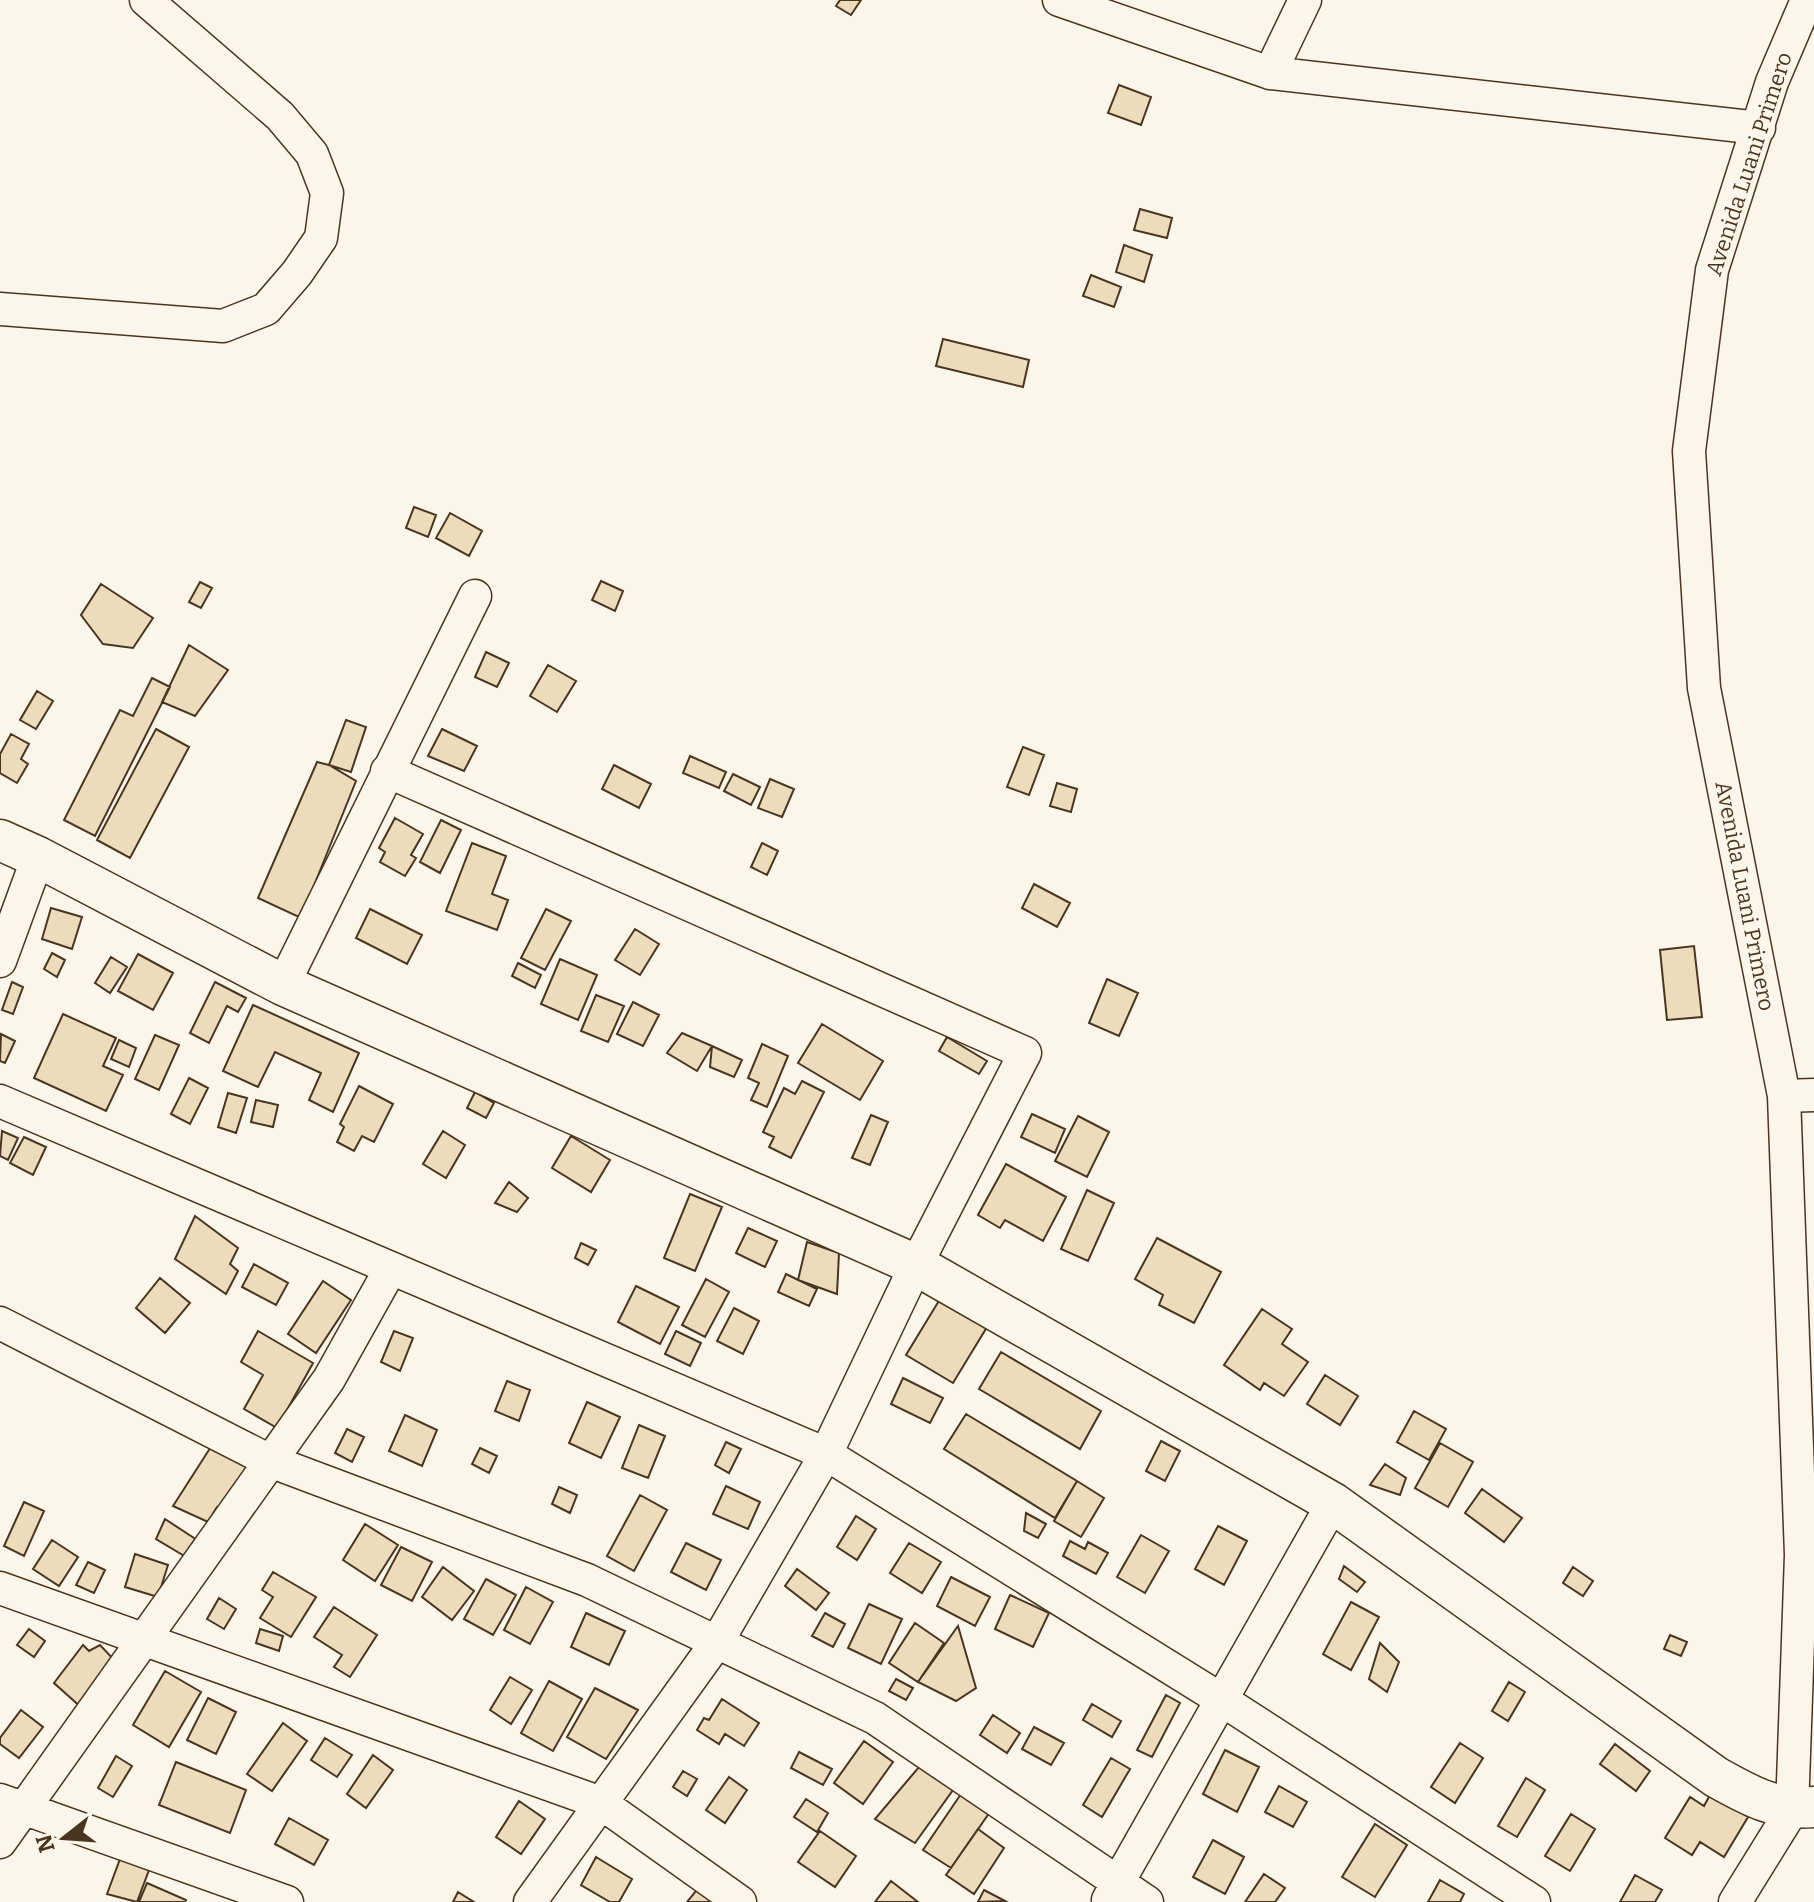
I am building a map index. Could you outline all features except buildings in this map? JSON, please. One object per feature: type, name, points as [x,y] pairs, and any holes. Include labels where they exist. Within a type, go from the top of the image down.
[{"type":"street","points":[[0,309],[223,326],[266,309],[297,273],[321,238],[327,193],[312,154],[280,116],[146,0]]},
{"type":"street","points":[[1059,0],[1270,73],[1759,128]]},
{"type":"street","points":[[1270,73],[1305,0]]},
{"type":"street","name":"Avenida Luani Primero","points":[[1803,1808],[1808,1554],[1799,1095],[1704,688],[1689,451],[1712,270],[1772,82],[1807,0]]},
{"type":"street","points":[[283,985],[475,596]]},
{"type":"street","points":[[387,771],[1025,1053],[916,1265],[826,1454],[717,1642],[530,1902]]},
{"type":"street","points":[[0,840],[283,985],[916,1265],[1333,1503],[1716,1777],[1756,1799],[1803,1808],[1735,1902]]},
{"type":"street","points":[[0,961],[38,857]]},
{"type":"street","points":[[0,1101],[826,1454],[1222,1700],[1534,1902]]},
{"type":"street","points":[[0,1842],[12,1804],[143,1642],[329,1379],[391,1268]]},
{"type":"street","points":[[0,1323],[270,1461],[587,1580],[875,1718],[1113,1893],[1147,1902]]},
{"type":"street","points":[[1113,1893],[1333,1503]]},
{"type":"street","points":[[0,1588],[143,1642],[601,1803],[740,1902]]},
{"type":"street","points":[[12,1804],[287,1902]]}]
